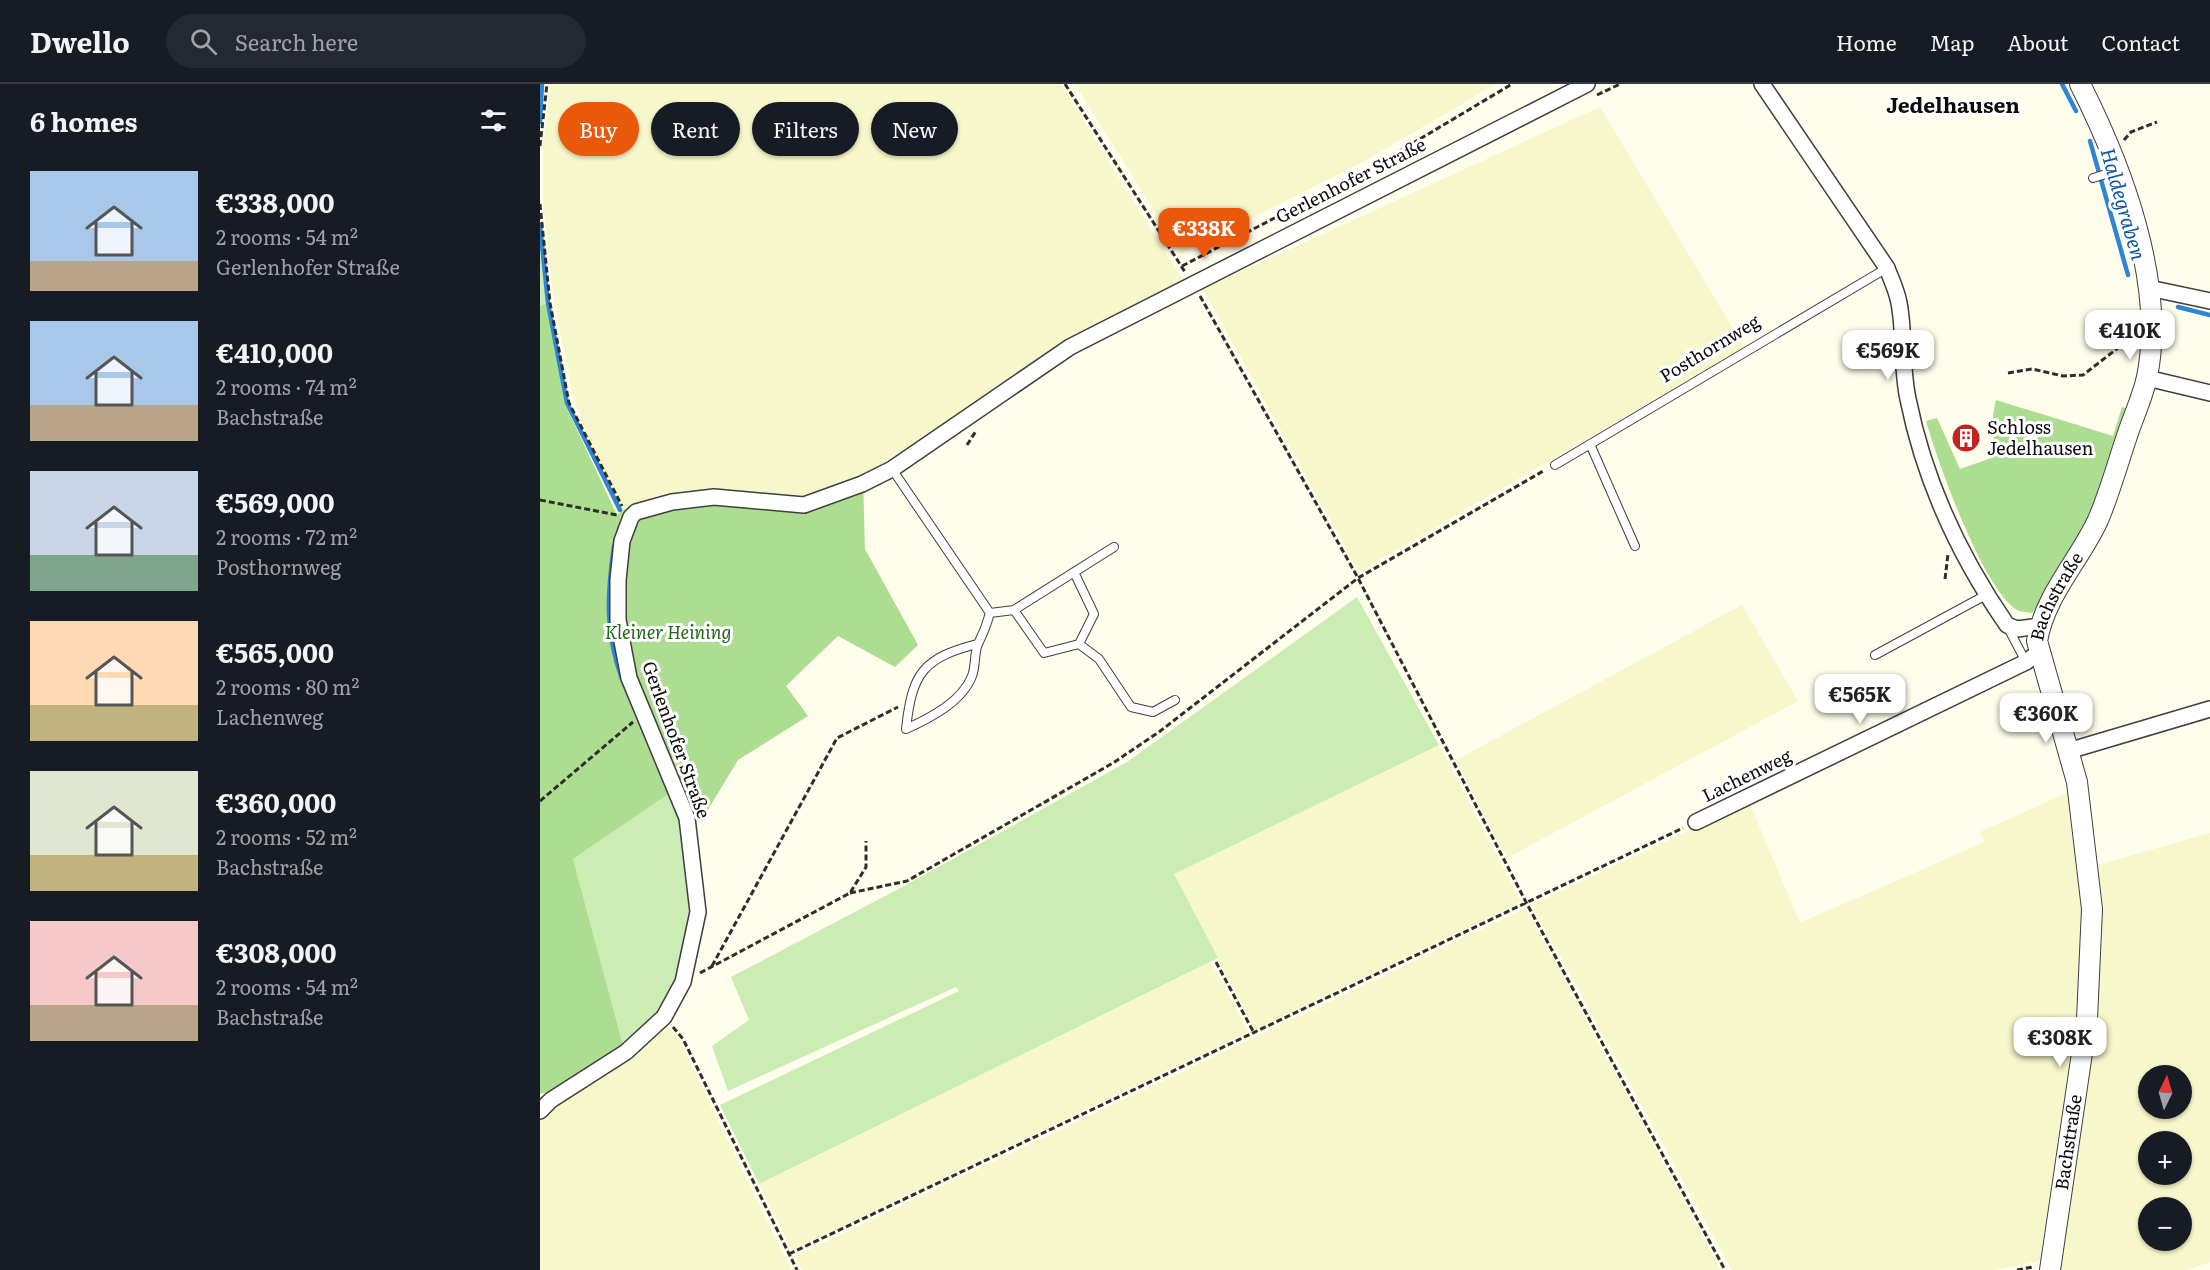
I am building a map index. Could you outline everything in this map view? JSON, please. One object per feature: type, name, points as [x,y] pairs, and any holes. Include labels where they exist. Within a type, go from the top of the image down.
[{"type":"street","name":"Gerlenhofer Straße","points":[[540,1111],[551,1100],[638,1042],[664,1017],[683,982],[699,912],[687,818],[628,678],[618,620],[618,580],[622,541],[630,517],[636,512],[672,502],[714,497],[804,505],[862,484],[892,469],[1070,347],[1587,84]]},
{"type":"street","points":[[1762,84],[1887,268],[1899,303],[1904,376],[1918,444],[1950,525],[1986,595],[2007,625],[2018,629],[2040,626]]},
{"type":"street","name":"Bachstraße","points":[[2050,1270],[2087,1019],[2092,909],[2082,810],[2068,751],[2032,657],[2040,626],[2051,600],[2098,520],[2147,378],[2150,338],[2149,288],[2140,243],[2111,172],[2080,84]]},
{"type":"street","points":[[2149,288],[2210,301]]},
{"type":"street","points":[[2147,378],[2210,393]]},
{"type":"street","name":"Lachenweg","points":[[1696,822],[2032,657]]},
{"type":"street","points":[[2068,751],[2210,709]]},
{"type":"lane","points":[[2093,178],[2111,172]]},
{"type":"lane","name":"Posthornweg","points":[[1554,465],[1887,268]]},
{"type":"lane","points":[[1590,444],[1635,546]]},
{"type":"lane","points":[[892,469],[990,613]]},
{"type":"lane","points":[[990,613],[1014,610],[1114,547]]},
{"type":"lane","points":[[1014,610],[1044,653],[1079,644],[1094,614],[1074,572]]},
{"type":"lane","points":[[1875,654],[1986,595]]},
{"type":"lane","points":[[977,644],[976,665],[971,680],[956,698],[906,729],[909,701],[915,686],[931,661],[948,652],[977,644],[982,639],[990,613]]},
{"type":"lane","points":[[2007,625],[2032,657]]},
{"type":"lane","points":[[1079,644],[1099,659],[1131,706],[1153,712],[1175,700]]},
{"type":"path","points":[[540,146],[547,84]]},
{"type":"path","points":[[1065,84],[1193,284],[1358,578],[1527,904],[1725,1270]]},
{"type":"path","points":[[1182,266],[1373,166],[1512,84]]},
{"type":"path","points":[[2124,140],[2131,132],[2157,122]]},
{"type":"path","points":[[540,204],[550,303],[569,403],[616,500],[630,517]]},
{"type":"path","points":[[2008,373],[2032,369],[2063,376],[2083,375],[2127,341],[2150,338]]},
{"type":"path","points":[[683,982],[850,893],[907,881],[1113,763],[1159,732],[1358,578],[1554,465]]},
{"type":"path","points":[[540,500],[630,517]]},
{"type":"path","points":[[1945,579],[1948,554]]},
{"type":"path","points":[[712,966],[837,738],[909,701]]},
{"type":"path","points":[[540,801],[643,713]]},
{"type":"path","points":[[789,1254],[1696,822]]},
{"type":"path","points":[[850,893],[866,867],[866,841]]},
{"type":"path","points":[[1216,962],[1254,1033]]},
{"type":"path","points":[[664,1017],[683,1039],[797,1270]]},
{"type":"green space","points":[[550,84],[1061,84],[1183,281],[1066,343],[863,476],[802,497],[715,491],[618,515],[574,400],[554,301],[543,201],[543,147]]},
{"type":"green space","points":[[1075,84],[1496,84],[1368,159],[1181,254]]},
{"type":"green space","points":[[1600,107],[1744,347],[1359,572],[1203,289]]},
{"type":"green space","points":[[540,242],[547,303],[540,306]]},
{"type":"green space","name":"Kleiner Heining","points":[[547,303],[565,404],[617,515],[631,505],[672,494],[715,491],[802,497],[863,476],[865,549],[918,645],[895,667],[838,636],[786,686],[808,716],[738,760],[703,818],[681,827],[670,793],[573,859],[623,1045],[548,1092],[540,1094],[540,306]]},
{"type":"green space","points":[[1996,400],[2113,436],[2122,407],[2130,409],[2078,541],[2049,590],[2032,613],[2019,611],[2005,600],[1991,579],[1951,493],[1926,421],[1937,418],[1960,469],[1994,457],[1993,414]]},
{"type":"green space","points":[[1357,597],[1439,745],[1174,874],[1218,958],[759,1184],[720,1105],[959,991],[956,987],[728,1091],[712,1046],[749,1020],[731,977],[906,885],[1127,762]]},
{"type":"green space","points":[[1742,605],[1798,701],[1507,858],[1456,760]]},
{"type":"green space","points":[[1439,745],[1521,902],[1255,1030],[1173,874]]},
{"type":"green space","points":[[670,793],[681,827],[689,911],[676,979],[659,1012],[623,1045],[573,859]]},
{"type":"green space","points":[[2067,793],[2081,907],[2081,960],[2076,1017],[2040,1261],[1996,1270],[1732,1270],[1532,905],[1749,802],[1800,923],[1985,842],[1980,832]]},
{"type":"green space","points":[[2210,833],[2210,1262],[2187,1270],[2056,1270],[2094,866]]},
{"type":"green space","points":[[1526,908],[1721,1270],[802,1270],[795,1256]]},
{"type":"green space","points":[[1211,962],[1248,1032],[792,1250],[759,1184]]},
{"type":"green space","points":[[665,1023],[680,1042],[791,1270],[540,1270],[540,1120],[555,1105]]},
{"type":"waterway","points":[[540,122],[542,84]]},
{"type":"waterway","name":"Haldegraben","points":[[2062,84],[2076,111]]},
{"type":"waterway","name":"Haldegraben","points":[[2090,141],[2128,275]]},
{"type":"waterway","points":[[540,225],[548,303],[567,403],[620,510]]},
{"type":"waterway","name":"Haldegraben","points":[[2178,307],[2210,315]]},
{"type":"waterway","points":[[614,546],[609,613],[616,662],[622,679]]},
{"type":"place","name":"Schloss Jedelhausen","points":[[1966,438]]},
{"type":"district","name":"Jedelhausen","points":[[1953,106]]}]
